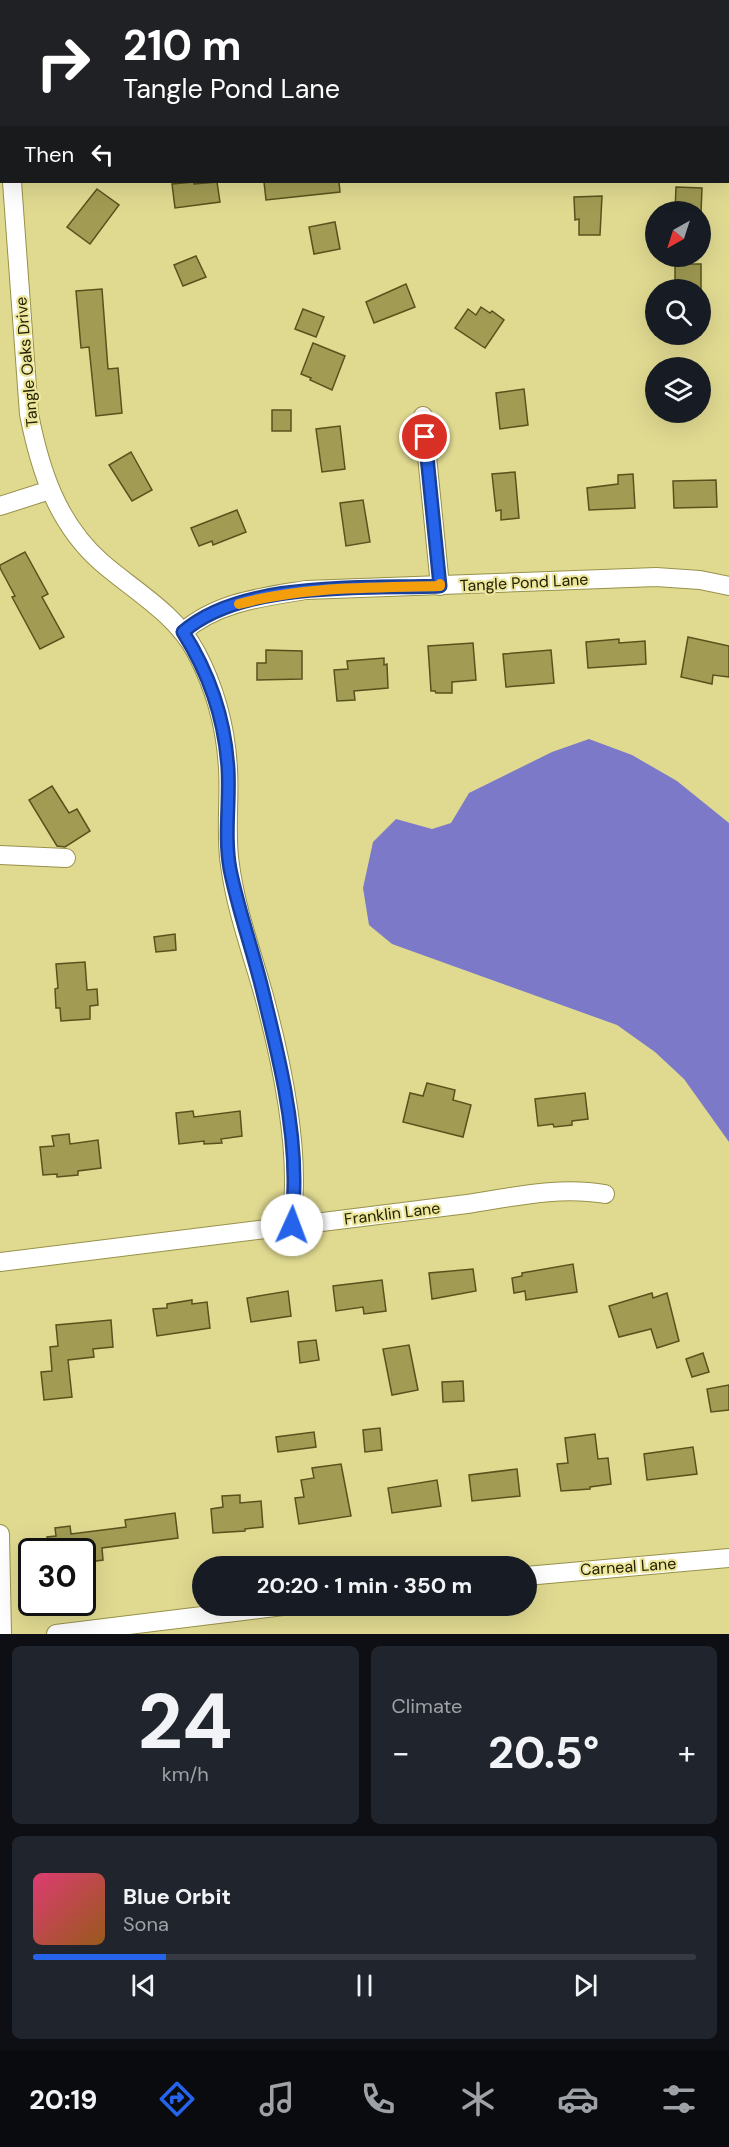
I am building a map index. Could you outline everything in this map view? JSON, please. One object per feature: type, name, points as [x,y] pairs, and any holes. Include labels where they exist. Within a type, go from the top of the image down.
[{"type":"street","name":"Tangle Oaks Drive","points":[[12,183],[29,414],[36,450],[50,490],[79,540],[100,561],[171,619],[183,632],[195,651],[213,691],[222,725],[228,768],[229,863],[237,903],[265,998],[291,1133],[294,1179],[292,1225]]},
{"type":"street","points":[[423,416],[440,586]]},
{"type":"street","points":[[0,506],[50,490]]},
{"type":"street","name":"Tangle Pond Lane","points":[[183,632],[206,615],[223,608],[264,597],[306,590],[656,577],[700,580],[729,586]]},
{"type":"street","points":[[0,855],[66,858]]},
{"type":"street","name":"Franklin Lane","points":[[0,1262],[543,1192],[582,1190],[606,1194]]},
{"type":"street","points":[[0,1534],[3,1634]]},
{"type":"street","name":"Carneal Lane","points":[[537,1575],[729,1558]]},
{"type":"street","points":[[56,1634],[202,1616]]},
{"type":"shaded area","points":[[589,739],[632,755],[677,781],[729,823],[729,1142],[684,1079],[655,1052],[617,1025],[392,944],[369,925],[363,888],[373,842],[396,819],[432,829],[451,823],[469,793],[552,752]]},
{"type":"building","points":[[217,183],[220,202],[175,208],[172,184]]},
{"type":"building","points":[[264,183],[339,183],[340,192],[266,200]]},
{"type":"building","points":[[676,187],[702,188],[701,201],[675,201]]},
{"type":"building","points":[[97,189],[119,205],[90,244],[67,227]]},
{"type":"building","points":[[602,196],[600,235],[579,235],[579,219],[575,220],[574,197]]},
{"type":"building","points":[[335,222],[340,249],[314,254],[309,227]]},
{"type":"building","points":[[196,256],[206,277],[183,286],[174,265]]},
{"type":"building","points":[[675,267],[701,267],[701,279],[675,279]]},
{"type":"building","points":[[406,284],[415,307],[374,323],[366,302]]},
{"type":"building","points":[[102,289],[108,369],[118,368],[122,413],[96,416],[89,347],[81,348],[76,291]]},
{"type":"building","points":[[481,307],[490,313],[492,311],[504,320],[485,348],[455,328],[468,309],[476,315]]},
{"type":"building","points":[[303,309],[324,317],[316,337],[295,329]]},
{"type":"building","points":[[313,343],[345,356],[332,390],[301,374]]},
{"type":"building","points":[[524,389],[528,425],[500,429],[496,393]]},
{"type":"building","points":[[272,410],[291,410],[291,431],[272,431]]},
{"type":"building","points":[[340,426],[345,469],[322,472],[316,429]]},
{"type":"building","points":[[131,452],[152,490],[132,501],[109,465]]},
{"type":"building","points":[[515,472],[519,518],[501,520],[501,510],[496,511],[492,474]]},
{"type":"building","points":[[633,474],[635,508],[589,510],[587,488],[618,484],[618,475]]},
{"type":"building","points":[[716,480],[717,507],[674,508],[673,481]]},
{"type":"building","points":[[363,500],[370,542],[346,546],[340,503]]},
{"type":"building","points":[[237,510],[246,532],[213,545],[212,541],[199,546],[191,528]]},
{"type":"building","points":[[25,552],[48,594],[42,597],[64,637],[40,649],[12,597],[15,596],[0,568],[0,565]]},
{"type":"building","points":[[688,637],[729,646],[729,677],[713,675],[712,684],[681,677]]},
{"type":"building","points":[[619,639],[619,643],[645,641],[646,664],[588,668],[586,642]]},
{"type":"building","points":[[473,643],[476,680],[452,682],[452,693],[431,691],[428,646]]},
{"type":"building","points":[[266,650],[302,651],[302,679],[257,680],[257,663],[266,663]]},
{"type":"building","points":[[551,650],[554,683],[506,687],[503,654]]},
{"type":"building","points":[[384,658],[384,665],[387,664],[388,688],[354,691],[355,700],[337,701],[334,670],[348,669],[347,661]]},
{"type":"building","points":[[52,786],[69,813],[77,809],[90,831],[65,847],[57,846],[29,800]]},
{"type":"building","points":[[175,934],[176,950],[156,952],[154,937]]},
{"type":"building","points":[[85,962],[87,990],[97,989],[98,1005],[90,1006],[90,1019],[61,1021],[60,1008],[56,1008],[55,989],[58,988],[56,964]]},
{"type":"building","points":[[427,1083],[455,1090],[453,1100],[471,1105],[463,1137],[403,1122],[410,1093],[423,1096]]},
{"type":"building","points":[[585,1093],[588,1119],[572,1121],[572,1125],[538,1126],[535,1099]]},
{"type":"building","points":[[193,1111],[194,1117],[240,1111],[242,1136],[221,1139],[222,1143],[204,1144],[204,1141],[179,1144],[176,1113]]},
{"type":"building","points":[[69,1134],[70,1144],[98,1140],[101,1168],[78,1171],[78,1175],[57,1177],[57,1174],[43,1175],[40,1147],[54,1146],[52,1136]]},
{"type":"building","points":[[573,1264],[577,1292],[526,1300],[525,1291],[514,1293],[512,1278],[522,1276],[522,1273]]},
{"type":"building","points":[[473,1269],[476,1291],[432,1299],[429,1273]]},
{"type":"building","points":[[382,1280],[386,1311],[364,1314],[363,1307],[336,1311],[333,1286]]},
{"type":"building","points":[[288,1291],[291,1316],[251,1322],[247,1298]]},
{"type":"building","points":[[652,1293],[653,1298],[667,1293],[679,1341],[657,1348],[651,1329],[619,1337],[609,1306]]},
{"type":"building","points":[[192,1300],[192,1304],[207,1302],[210,1328],[157,1336],[153,1309],[167,1308],[167,1304]]},
{"type":"building","points":[[111,1320],[113,1347],[93,1349],[94,1357],[68,1360],[72,1397],[44,1400],[41,1372],[52,1371],[50,1347],[58,1346],[56,1325]]},
{"type":"building","points":[[316,1340],[319,1360],[300,1363],[298,1342]]},
{"type":"building","points":[[409,1345],[418,1390],[392,1395],[383,1349]]},
{"type":"building","points":[[703,1353],[709,1372],[692,1377],[686,1359]]},
{"type":"building","points":[[463,1381],[464,1401],[443,1402],[442,1382]]},
{"type":"building","points":[[729,1385],[729,1410],[711,1412],[707,1389]]},
{"type":"building","points":[[380,1428],[382,1450],[365,1452],[363,1430]]},
{"type":"building","points":[[314,1432],[316,1447],[278,1452],[276,1437]]},
{"type":"building","points":[[595,1434],[598,1459],[608,1458],[611,1484],[590,1487],[590,1489],[561,1491],[557,1464],[568,1463],[565,1438]]},
{"type":"building","points":[[693,1447],[697,1474],[647,1480],[644,1454]]},
{"type":"building","points":[[341,1464],[351,1516],[299,1524],[295,1498],[304,1497],[301,1480],[314,1478],[312,1468]]},
{"type":"building","points":[[517,1469],[520,1496],[472,1501],[469,1475]]},
{"type":"building","points":[[437,1480],[441,1506],[392,1513],[388,1488]]},
{"type":"building","points":[[240,1495],[240,1503],[261,1501],[263,1527],[245,1529],[245,1531],[213,1533],[211,1509],[223,1507],[222,1496]]},
{"type":"building","points":[[175,1513],[178,1538],[102,1548],[103,1560],[96,1561],[96,1538],[47,1538],[56,1536],[55,1528],[70,1526],[71,1534],[126,1527],[125,1520]]},
{"type":"slow traffic","points":[[239,604],[306,590],[440,586],[440,584]]},
{"type":"route","points":[[292,1225],[294,1179],[291,1133],[281,1072],[265,998],[237,903],[229,863],[228,768],[222,725],[213,691],[195,651],[183,632],[206,615],[264,597],[306,590],[440,586],[425,437]]}]
